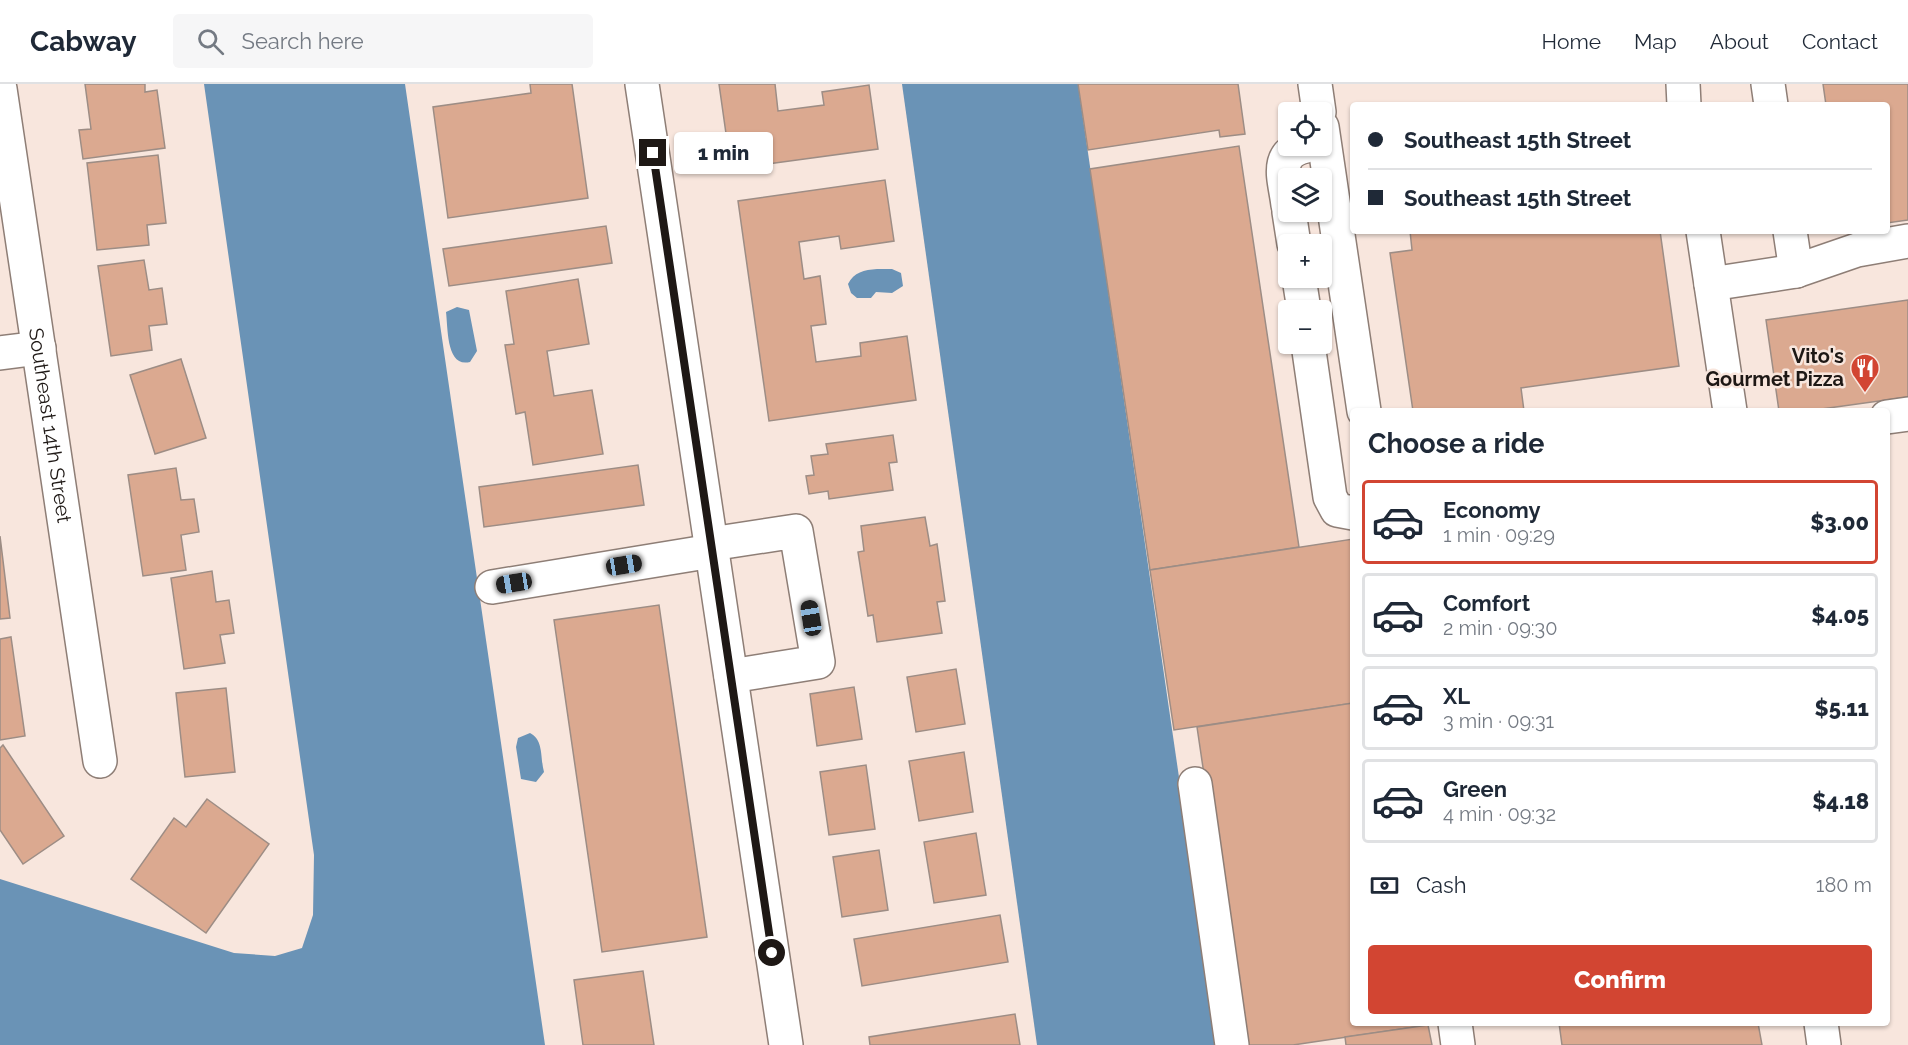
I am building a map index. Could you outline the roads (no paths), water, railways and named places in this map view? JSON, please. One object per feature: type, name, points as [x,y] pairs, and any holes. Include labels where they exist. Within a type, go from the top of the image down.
[{"type":"street","points":[[642,84],[786,1045]]},
{"type":"street","points":[[1315,84],[1318,102]]},
{"type":"street","points":[[1683,84],[1684,102]]},
{"type":"street","points":[[1768,84],[1771,102]]},
{"type":"street","name":"Southeast 14th Street","points":[[0,89],[100,761]]},
{"type":"street","points":[[1327,156],[1364,408]]},
{"type":"street","points":[[1703,234],[1730,408]]},
{"type":"street","points":[[1790,234],[1796,271]]},
{"type":"street","points":[[1711,284],[1796,271],[1857,250],[1908,241]]},
{"type":"street","points":[[0,353],[39,348]]},
{"type":"street","points":[[1309,354],[1330,498],[1337,510],[1350,512]]},
{"type":"street","points":[[1890,417],[1908,414]]},
{"type":"street","points":[[492,587],[796,531],[818,662],[731,676]]},
{"type":"street","points":[[1195,784],[1232,1045]]},
{"type":"street","points":[[1455,1026],[1458,1045]]},
{"type":"street","points":[[1821,1026],[1824,1045]]},
{"type":"water","points":[[204,84],[405,84],[545,1045],[0,1045],[0,879],[234,953],[275,956],[302,948],[313,915],[314,855]]},
{"type":"water","points":[[902,84],[1078,84],[1218,1045],[1037,1045]]},
{"type":"water","points":[[877,269],[892,269],[901,273],[903,286],[892,293],[876,292],[871,298],[857,298],[851,293],[848,284],[856,274]]},
{"type":"water","points":[[457,307],[469,310],[477,351],[470,362],[456,359],[450,345],[446,312]]},
{"type":"water","points":[[530,733],[540,745],[544,772],[536,782],[521,779],[516,747],[518,738]]},
{"type":"place","name":"Vito's Gourmet Pizza","points":[[1865,394]]}]
